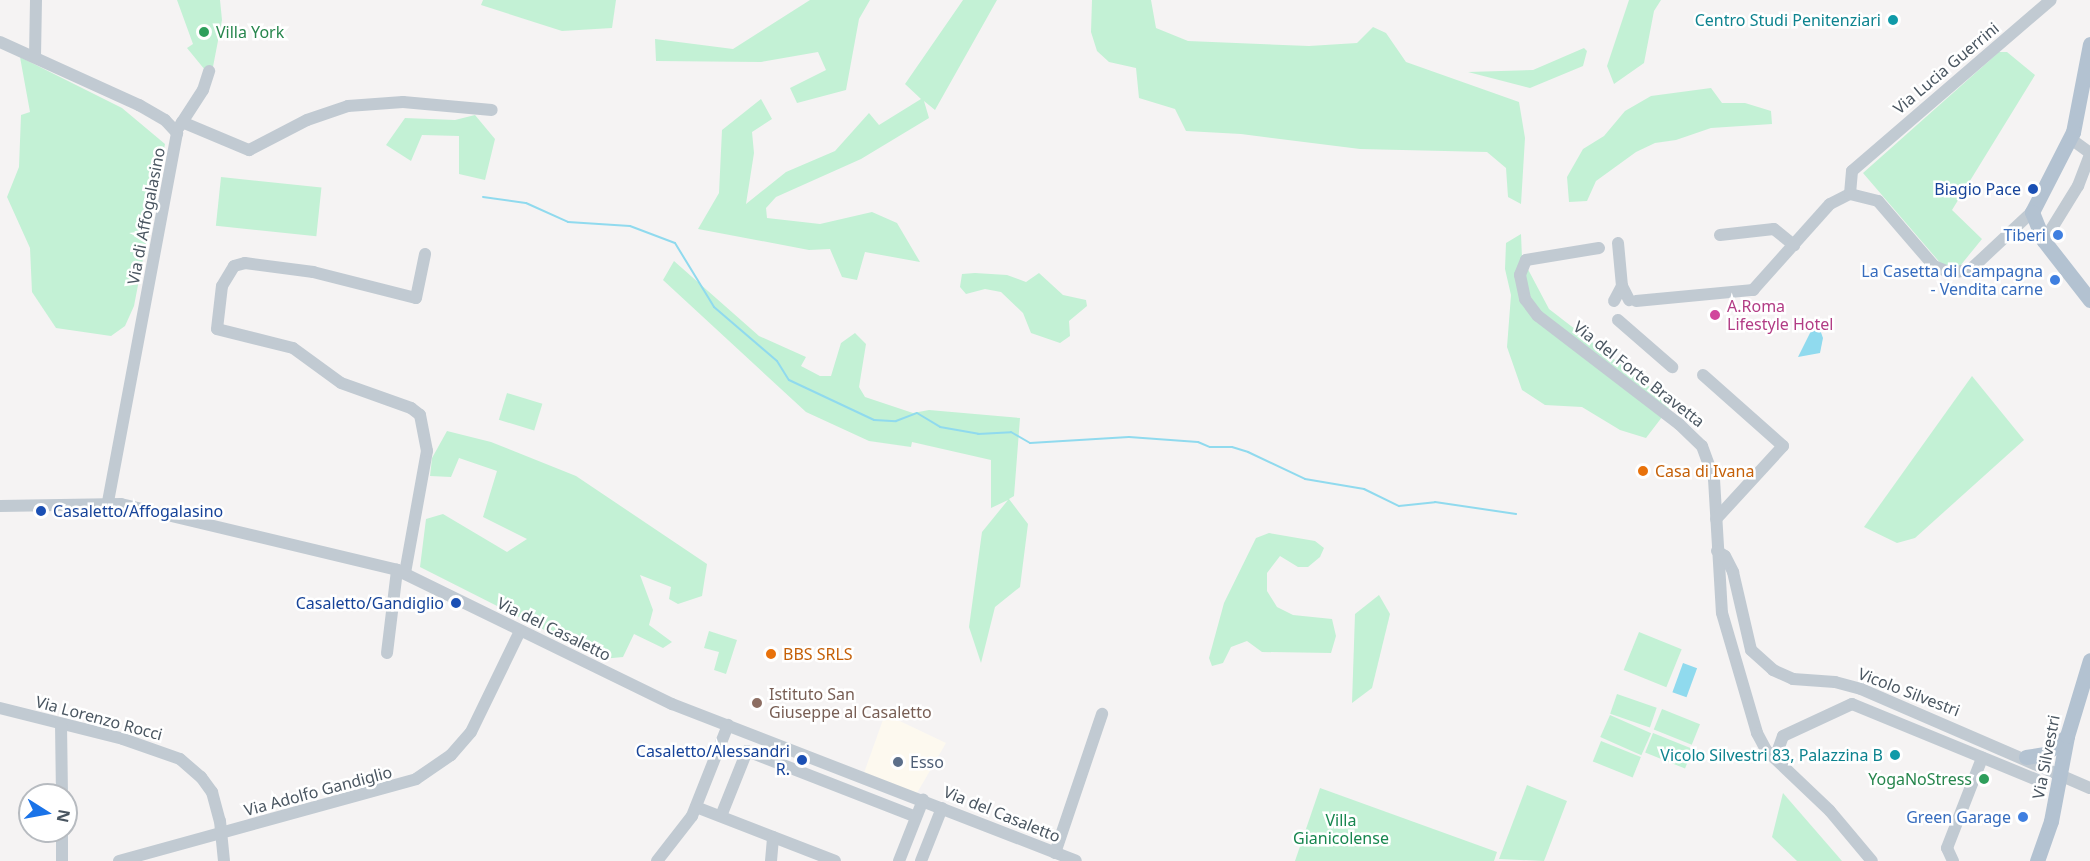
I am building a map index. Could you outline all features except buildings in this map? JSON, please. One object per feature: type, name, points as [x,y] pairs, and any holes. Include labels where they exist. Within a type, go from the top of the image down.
[{"type":"main road","points":[[2090,44],[2071,139],[2037,195],[2032,212],[2044,241],[2090,300]]},
{"type":"main road","name":"Via Silvestri","points":[[2037,861],[2051,821],[2067,736],[2090,660]]},
{"type":"main road","points":[[2026,757],[2045,754],[2067,736]]},
{"type":"street","points":[[35,57],[36,0]]},
{"type":"street","name":"Via Lucia Guerrini","points":[[1850,194],[1852,171],[2051,0]]},
{"type":"street","name":"Via di Affogalasino","points":[[0,42],[179,126],[178,143],[108,503]]},
{"type":"street","points":[[209,70],[203,90],[179,126],[249,150],[307,120],[348,106],[403,102],[492,110]]},
{"type":"street","points":[[2044,241],[2078,186],[2079,175],[2090,154],[2071,139]]},
{"type":"street","points":[[1618,243],[1622,286],[1633,301],[1748,291],[1761,283],[1830,204],[1850,194],[1878,201],[1934,266],[1951,273],[1971,269],[2032,212]]},
{"type":"street","points":[[1720,235],[1770,228],[1794,245]]},
{"type":"street","name":"Via del Forte Bravetta","points":[[1599,248],[1530,258],[1520,271],[1523,293],[1538,316],[1679,423],[1702,446],[1714,478],[1722,613],[1758,737],[1775,758],[1830,811],[1872,861]]},
{"type":"street","points":[[387,653],[401,572],[427,451],[420,415],[411,408],[341,383],[293,348],[217,329],[222,286],[234,266],[245,263],[313,272],[416,298],[425,254]]},
{"type":"street","points":[[1614,301],[1622,286]]},
{"type":"street","points":[[1618,320],[1672,367]]},
{"type":"street","points":[[1703,375],[1783,446],[1716,519]]},
{"type":"street","name":"Via del Casaletto","points":[[0,506],[108,503],[401,572],[656,697],[1076,861]]},
{"type":"street","name":"Vicolo Silvestri","points":[[1717,551],[1725,556],[1733,572],[1751,650],[1770,668],[1792,680],[1835,682],[1861,689],[2061,772],[2090,788]]},
{"type":"street","name":"Via Adolfo Gandiglio","points":[[119,861],[401,786],[429,772],[451,755],[471,732],[520,631]]},
{"type":"street","name":"Vicolo Silvestri","points":[[1775,758],[1784,736],[1849,704],[1865,708],[2037,780]]},
{"type":"street","name":"Via Lorenzo Rocci","points":[[0,708],[180,759],[210,788],[223,834],[224,861]]},
{"type":"street","points":[[1055,853],[1102,714]]},
{"type":"street","points":[[61,724],[62,783]]},
{"type":"street","points":[[657,861],[682,831],[696,807],[728,725]]},
{"type":"street","points":[[721,816],[747,751],[916,817]]},
{"type":"street","points":[[1953,861],[1947,848],[1982,758]]},
{"type":"street","points":[[899,861],[923,800]]},
{"type":"street","points":[[696,807],[835,861]]},
{"type":"street","points":[[921,861],[942,808]]},
{"type":"street","points":[[771,861],[773,837]]},
{"type":"street","points":[[62,843],[62,861]]},
{"type":"shaded area","points":[[885,714],[946,743],[917,793],[864,773]]},
{"type":"green space","name":"Villa York","points":[[177,0],[220,0],[222,20],[212,72],[205,70],[187,48],[193,44]]},
{"type":"green space","points":[[483,0],[616,0],[612,28],[562,31],[481,5]]},
{"type":"green space","points":[[810,0],[870,0],[859,19],[846,90],[797,103],[790,88],[826,70],[818,52],[761,62],[656,61],[655,39],[733,49]]},
{"type":"green space","points":[[963,0],[997,0],[935,110],[924,101],[929,118],[861,159],[776,197],[766,208],[767,218],[820,224],[872,212],[897,223],[920,262],[865,252],[857,280],[842,277],[830,249],[809,250],[698,229],[719,193],[722,130],[761,99],[772,119],[752,132],[754,153],[746,204],[786,172],[835,151],[869,113],[879,125],[921,99],[905,84]]},
{"type":"green space","points":[[1092,0],[1151,0],[1156,28],[1188,41],[1309,46],[1357,43],[1373,27],[1386,33],[1406,62],[1519,102],[1525,138],[1521,204],[1508,197],[1506,168],[1487,152],[1360,149],[1241,134],[1186,131],[1175,109],[1139,98],[1136,68],[1109,62],[1097,51],[1091,32]]},
{"type":"green space","points":[[1629,0],[1661,0],[1654,11],[1644,63],[1614,84],[1607,66]]},
{"type":"green space","points":[[1584,48],[1587,51],[1583,66],[1530,88],[1468,72],[1533,70]]},
{"type":"green space","points":[[1999,52],[2007,52],[2035,75],[1952,210],[1982,239],[1960,266],[1942,265],[1863,173]]},
{"type":"green space","points":[[20,57],[122,108],[165,144],[134,306],[125,326],[111,336],[56,328],[32,292],[30,248],[7,197],[19,167],[21,115],[30,112]]},
{"type":"green space","points":[[1711,88],[1722,103],[1745,103],[1771,111],[1772,124],[1711,128],[1676,140],[1655,143],[1636,152],[1596,181],[1587,201],[1569,202],[1567,177],[1583,149],[1604,136],[1625,111],[1651,96]]},
{"type":"green space","points":[[475,115],[495,139],[485,180],[459,174],[459,136],[422,135],[411,161],[386,145],[405,118],[455,120]]},
{"type":"green space","points":[[221,177],[321,188],[316,236],[216,226]]},
{"type":"green space","points":[[1521,234],[1522,258],[1549,309],[1672,404],[1646,438],[1620,430],[1582,407],[1545,405],[1522,390],[1507,347],[1511,295],[1505,269],[1506,243]]},
{"type":"green space","points":[[674,261],[759,336],[806,357],[801,366],[820,376],[831,376],[841,343],[855,333],[866,344],[859,387],[865,397],[913,413],[929,410],[1020,418],[1014,496],[1009,499],[1028,524],[1020,587],[995,607],[981,663],[969,627],[982,532],[1008,500],[991,508],[991,460],[912,442],[911,447],[869,441],[806,412],[663,280]]},
{"type":"green space","points":[[1039,273],[1063,295],[1086,300],[1087,306],[1069,321],[1070,336],[1060,343],[1031,333],[1023,313],[1001,292],[985,289],[966,294],[960,287],[962,274],[1007,275],[1026,282]]},
{"type":"green space","points":[[1972,376],[2024,440],[1915,538],[1897,543],[1864,527]]},
{"type":"green space","points":[[507,393],[542,404],[534,431],[499,420]]},
{"type":"green space","points":[[447,431],[491,442],[576,476],[707,564],[702,596],[678,604],[669,599],[671,587],[640,575],[653,610],[649,625],[672,642],[663,648],[634,634],[623,657],[602,659],[420,567],[426,519],[443,514],[507,552],[527,539],[483,517],[497,471],[459,458],[451,477],[430,476],[432,458]]},
{"type":"green space","points":[[1269,533],[1315,541],[1324,548],[1320,557],[1308,567],[1298,567],[1280,556],[1267,573],[1267,591],[1277,607],[1293,615],[1332,619],[1336,636],[1331,653],[1262,652],[1247,641],[1231,647],[1223,663],[1212,666],[1209,658],[1224,603],[1256,538]]},
{"type":"green space","points":[[1379,595],[1390,614],[1372,688],[1352,703],[1355,614]]},
{"type":"green space","points":[[709,631],[737,640],[726,674],[714,670],[719,652],[704,648]]},
{"type":"green space","points":[[1639,632],[1682,649],[1666,687],[1624,670]]},
{"type":"green space","points":[[1617,694],[1657,708],[1650,728],[1610,714]]},
{"type":"green space","points":[[1662,709],[1700,724],[1692,745],[1654,729]]},
{"type":"green space","points":[[1610,715],[1651,733],[1641,755],[1600,737]]},
{"type":"green space","points":[[1653,733],[1693,749],[1685,769],[1645,752]]},
{"type":"green space","points":[[1601,741],[1641,757],[1633,778],[1593,761]]},
{"type":"green space","points":[[1527,785],[1567,801],[1544,861],[1499,859]]},
{"type":"green space","name":"Villa Gianicolense","points":[[1320,788],[1497,852],[1494,861],[1295,861]]},
{"type":"green space","points":[[1783,793],[1842,861],[1797,861],[1772,837]]},
{"type":"water","points":[[1819,327],[1823,338],[1820,353],[1798,357],[1812,329]]},
{"type":"water","points":[[1683,663],[1697,668],[1686,697],[1672,692]]},
{"type":"waterway","points":[[483,197],[526,203],[568,222],[630,226],[675,243],[714,307],[777,361],[789,380],[874,420],[896,421],[917,413],[940,427],[978,434],[1011,432],[1030,443],[1129,437],[1198,442],[1210,447],[1232,447],[1248,452],[1305,479],[1364,489],[1399,506],[1435,502],[1516,514]]},
{"type":"place","name":"Centro Studi Penitenziari","points":[[1893,20]]},
{"type":"place","name":"Villa York","points":[[204,32]]},
{"type":"place","name":"Biagio Pace","points":[[2033,189]]},
{"type":"place","name":"Tiberi","points":[[2058,235]]},
{"type":"place","name":"La Casetta di Campagna - Vendita carne","points":[[2055,280]]},
{"type":"place","name":"A.Roma Lifestyle Hotel","points":[[1715,315]]},
{"type":"place","name":"Casa di Ivana","points":[[1643,471]]},
{"type":"place","name":"Casaletto/Affogalasino","points":[[41,511]]},
{"type":"place","name":"Casaletto/Gandiglio","points":[[456,603]]},
{"type":"place","name":"BBS SRLS","points":[[771,654]]},
{"type":"place","name":"Istituto San Giuseppe al Casaletto","points":[[757,703]]},
{"type":"place","name":"Vicolo Silvestri 83, Palazzina B","points":[[1895,755]]},
{"type":"place","name":"Casaletto/Alessandri R.","points":[[802,760]]},
{"type":"place","name":"Esso","points":[[898,762]]},
{"type":"place","name":"YogaNoStress","points":[[1984,779]]},
{"type":"place","name":"Green Garage","points":[[2023,817]]}]
